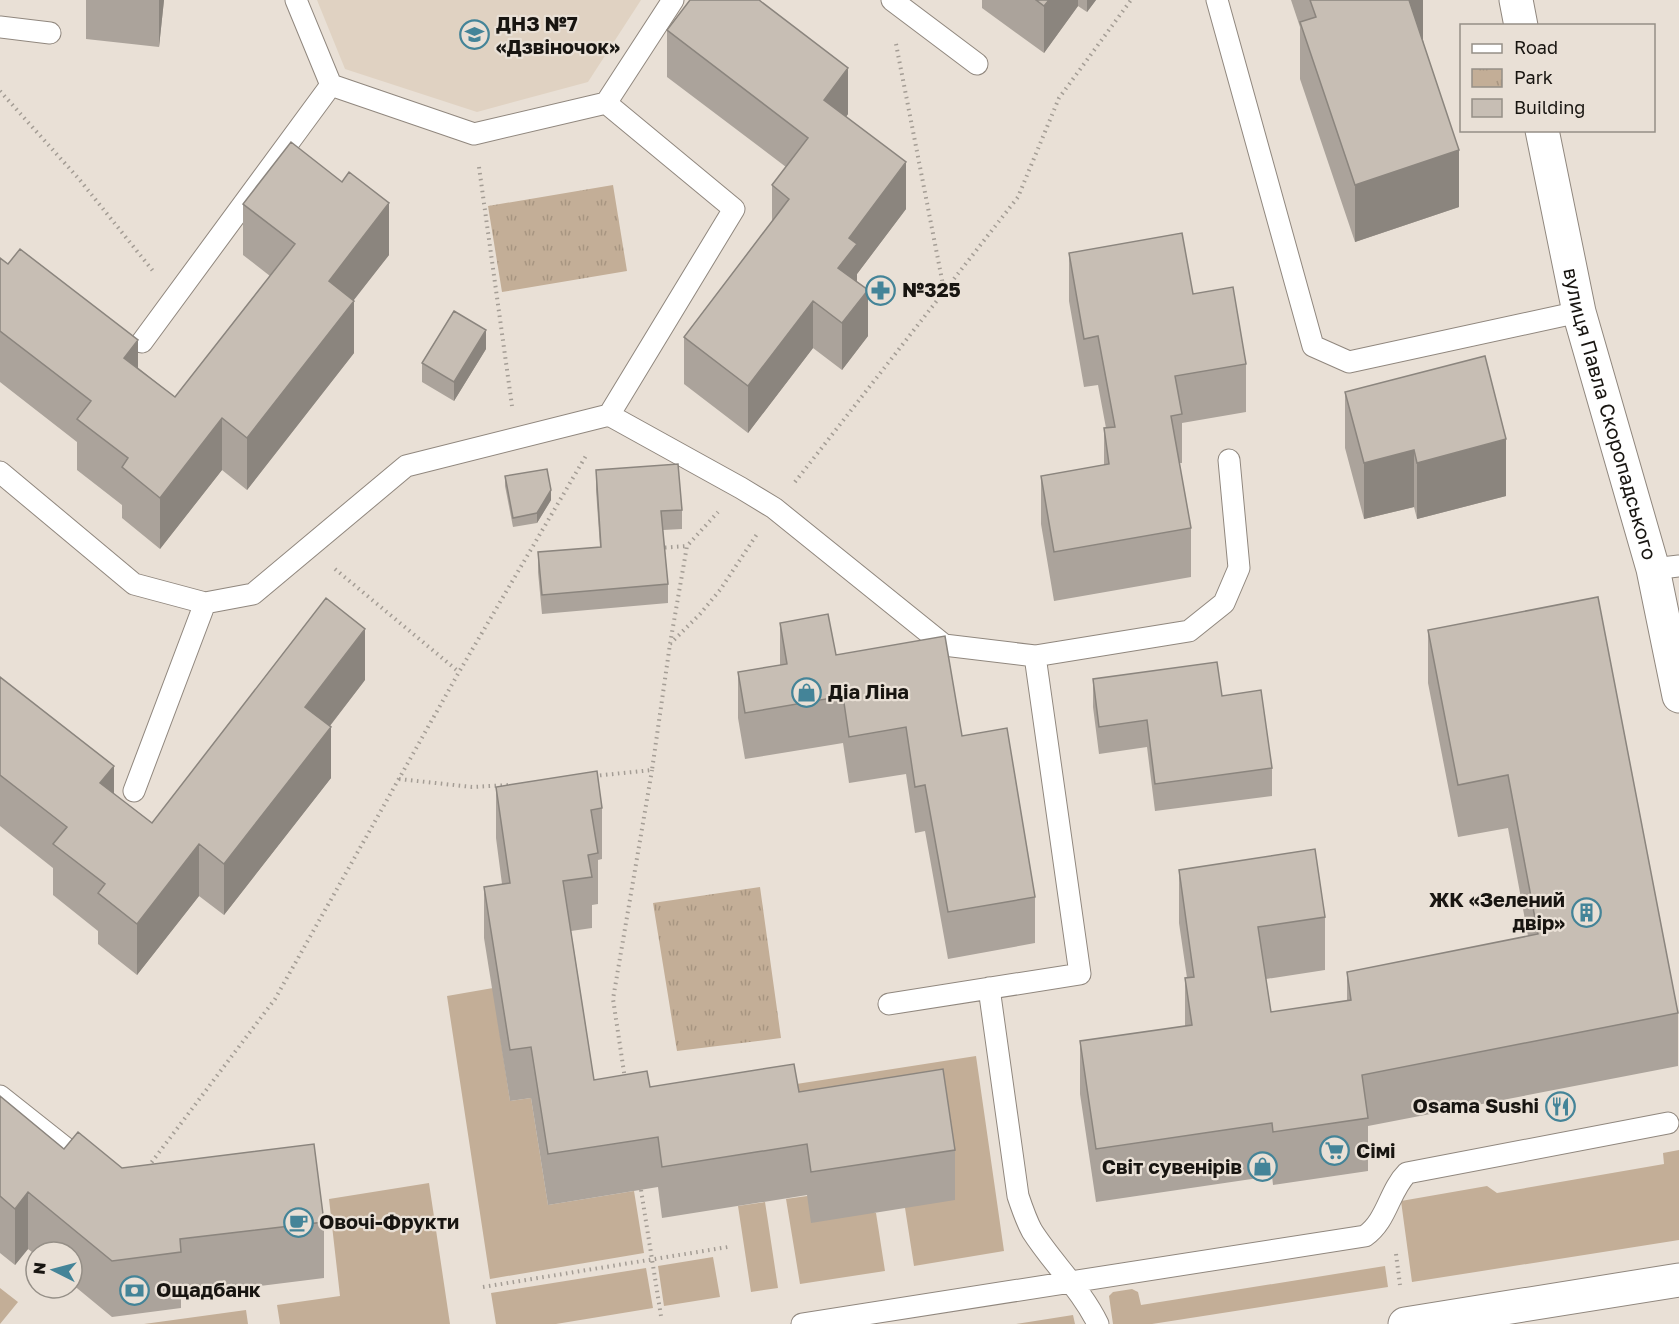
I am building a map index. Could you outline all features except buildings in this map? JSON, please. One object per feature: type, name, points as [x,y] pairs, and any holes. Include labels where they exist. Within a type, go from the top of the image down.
[{"type":"street","points":[[1516,0],[1521,24]]},
{"type":"street","name":"вулиця Павла Скоропадського","points":[[1542,132],[1578,312],[1666,568],[1679,696]]},
{"type":"street","points":[[1405,1324],[1472,1319],[1679,1280]]},
{"type":"lane","points":[[296,0],[331,85],[474,134],[606,103],[673,0]]},
{"type":"lane","points":[[892,0],[977,64]]},
{"type":"lane","points":[[1217,0],[1313,346],[1349,362],[1578,312]]},
{"type":"lane","points":[[0,27],[50,33]]},
{"type":"lane","points":[[142,342],[331,85]]},
{"type":"lane","points":[[606,103],[734,209],[609,415]]},
{"type":"lane","points":[[0,472],[134,584],[205,603],[253,594],[406,466],[609,415],[774,508],[944,645],[1035,656],[1189,631],[1224,603],[1239,568],[1229,460]]},
{"type":"lane","points":[[134,791],[205,603]]},
{"type":"lane","points":[[889,1004],[1080,974],[1035,656]]},
{"type":"lane","points":[[989,988],[1018,1196],[1031,1229],[1072,1282],[1098,1324]]},
{"type":"lane","points":[[0,1096],[77,1157]]},
{"type":"lane","points":[[802,1324],[1365,1236],[1379,1222],[1400,1180],[1407,1173],[1668,1124]]},
{"type":"path","points":[[670,644],[720,590],[774,508],[1018,197],[1059,98],[1131,0]]},
{"type":"path","points":[[894,35],[944,291]]},
{"type":"path","points":[[0,91],[79,179],[175,297]]},
{"type":"path","points":[[474,134],[516,437]]},
{"type":"path","points":[[147,1169],[275,999],[459,672],[609,415]]},
{"type":"path","points":[[626,1090],[613,999],[687,546],[741,488]]},
{"type":"path","points":[[652,548],[687,546]]},
{"type":"path","points":[[309,548],[459,672]]},
{"type":"path","points":[[527,556],[538,556]]},
{"type":"path","points":[[583,777],[652,770]]},
{"type":"path","points":[[399,779],[472,787],[514,784]]},
{"type":"path","points":[[641,1190],[660,1316]]},
{"type":"path","points":[[1395,1246],[1401,1289]]},
{"type":"path","points":[[483,1287],[728,1247]]},
{"type":"shaded area","name":"ДНЗ №7 «Дзвіночок»","points":[[317,0],[641,0],[588,82],[477,112],[345,69]]},
{"type":"green space","points":[[613,185],[627,271],[502,292],[488,206]]},
{"type":"green space","points":[[760,887],[781,1038],[677,1051],[653,903]]},
{"type":"green space","points":[[493,988],[510,1101],[531,1098],[548,1205],[634,1191],[644,1253],[490,1279],[447,996]]},
{"type":"green space","points":[[976,1056],[1004,1251],[914,1266],[905,1208],[799,1143],[790,1085]]},
{"type":"green space","points":[[1679,1150],[1679,1240],[1412,1282],[1401,1201],[1487,1186],[1497,1193],[1664,1164],[1663,1153]]},
{"type":"green space","points":[[429,1183],[450,1324],[280,1324],[277,1305],[340,1296],[329,1199]]},
{"type":"green space","points":[[807,1196],[876,1213],[885,1271],[800,1284],[786,1199]]},
{"type":"green space","points":[[765,1202],[778,1288],[751,1292],[738,1206]]},
{"type":"green space","points":[[713,1257],[720,1297],[664,1306],[658,1266]]},
{"type":"green space","points":[[1385,1266],[1388,1287],[1152,1324],[1113,1324],[1109,1296],[1113,1292],[1132,1289],[1138,1292],[1141,1305]]},
{"type":"green space","points":[[646,1268],[653,1308],[556,1324],[496,1324],[491,1293]]},
{"type":"green space","points":[[0,1288],[18,1302],[0,1324]]},
{"type":"green space","points":[[246,1310],[248,1324],[144,1324]]},
{"type":"green space","points":[[1073,1315],[1075,1324],[1016,1324]]},
{"type":"place","name":"ДНЗ №7 «Дзвіночок»","points":[[475,35]]},
{"type":"place","name":"№325","points":[[881,290]]},
{"type":"place","name":"Діа Ліна","points":[[807,692]]},
{"type":"place","name":"ЖК «Зелений двір»","points":[[1586,912]]},
{"type":"place","name":"Osama Sushi","points":[[1560,1106]]},
{"type":"place","name":"Сімі","points":[[1335,1151]]},
{"type":"place","name":"Світ сувенірів","points":[[1263,1167]]},
{"type":"place","name":"Овочі-Фрукти","points":[[298,1222]]},
{"type":"place","name":"Ощадбанк","points":[[135,1290]]}]
